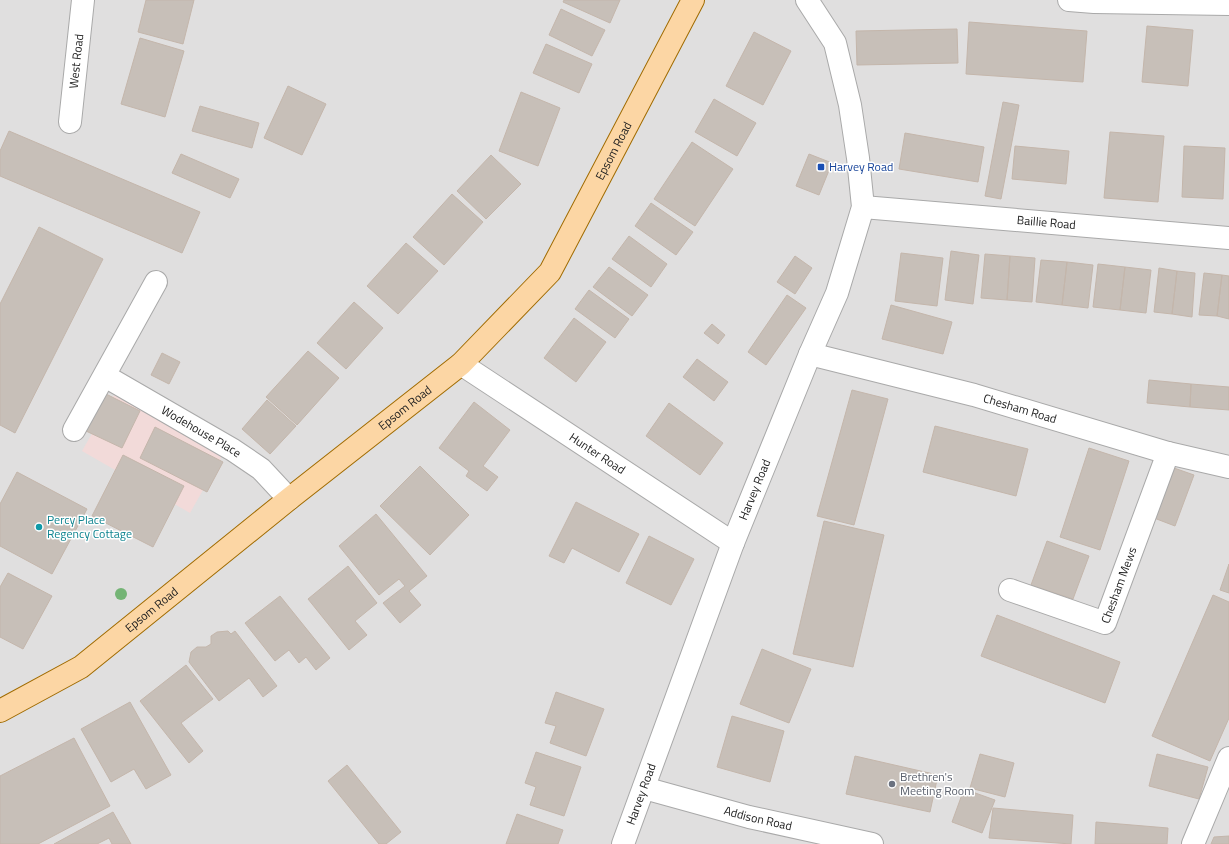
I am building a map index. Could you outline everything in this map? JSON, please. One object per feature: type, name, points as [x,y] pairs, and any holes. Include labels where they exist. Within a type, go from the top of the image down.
[{"type":"main road","name":"Epsom Road","points":[[0,711],[81,667],[289,499],[462,364],[550,272],[693,0]]},
{"type":"street","name":"West Road","points":[[70,122],[83,0]]},
{"type":"street","name":"Harvey Road","points":[[623,844],[733,543],[810,354],[837,293],[863,207],[858,158],[850,105],[835,43],[810,0]]},
{"type":"street","points":[[1069,0],[1094,2],[1229,4]]},
{"type":"street","name":"Baillie Road","points":[[863,207],[1229,238]]},
{"type":"street","points":[[74,430],[156,282]]},
{"type":"street","name":"Chesham Road","points":[[810,354],[974,395],[1168,453],[1229,467]]},
{"type":"street","name":"Hunter Road","points":[[462,364],[733,543]]},
{"type":"street","name":"Wodehouse Place","points":[[105,376],[239,454],[261,469],[289,499]]},
{"type":"street","name":"Chesham Mews","points":[[1010,590],[1105,623],[1168,453]]},
{"type":"street","points":[[1193,844],[1229,758]]},
{"type":"street","name":"Addison Road","points":[[644,788],[749,817],[872,844]]},
{"type":"shaded area","points":[[0,0],[1229,0],[1229,844],[0,844]]},
{"type":"shaded area","points":[[114,395],[222,456],[190,513],[82,451]]},
{"type":"building","points":[[146,0],[194,0],[183,44],[138,32]]},
{"type":"building","points":[[564,0],[620,0],[610,23],[563,2]]},
{"type":"building","points":[[561,9],[605,30],[592,56],[549,35]]},
{"type":"building","points":[[969,22],[1087,31],[1083,82],[966,74]]},
{"type":"building","points":[[1147,26],[1193,30],[1188,86],[1142,82]]},
{"type":"building","points":[[957,29],[958,63],[857,65],[856,31]]},
{"type":"building","points":[[754,32],[791,51],[763,105],[726,86]]},
{"type":"building","points":[[140,38],[184,51],[165,117],[121,104]]},
{"type":"building","points":[[546,44],[592,64],[579,93],[533,73]]},
{"type":"building","points":[[288,86],[326,104],[302,155],[264,138]]},
{"type":"building","points":[[521,92],[560,108],[538,166],[499,151]]},
{"type":"building","points":[[714,99],[756,123],[737,156],[695,132]]},
{"type":"building","points":[[1003,102],[1019,105],[1001,199],[985,196]]},
{"type":"building","points":[[200,106],[259,123],[252,148],[192,131]]},
{"type":"building","points":[[9,131],[200,212],[182,253],[0,176],[0,151]]},
{"type":"building","points":[[1110,132],[1164,136],[1158,202],[1104,198]]},
{"type":"building","points":[[905,133],[984,147],[978,182],[899,169]]},
{"type":"building","points":[[692,142],[733,169],[695,226],[654,199]]},
{"type":"building","points":[[1015,146],[1069,151],[1066,184],[1012,179]]},
{"type":"building","points":[[1184,146],[1225,148],[1223,199],[1182,197]]},
{"type":"building","points":[[181,154],[239,179],[230,198],[172,173]]},
{"type":"building","points":[[809,154],[832,163],[819,195],[796,186]]},
{"type":"building","points":[[491,155],[521,184],[486,219],[457,191]]},
{"type":"building","points":[[452,194],[483,222],[444,265],[413,237]]},
{"type":"building","points":[[651,203],[693,232],[676,255],[635,226]]},
{"type":"building","points":[[39,227],[103,259],[15,433],[0,425],[0,304]]},
{"type":"building","points":[[629,236],[667,264],[651,287],[612,259]]},
{"type":"building","points":[[406,243],[438,271],[398,314],[367,286]]},
{"type":"building","points":[[951,251],[979,255],[973,304],[945,300]]},
{"type":"building","points":[[901,253],[943,258],[937,306],[895,301]]},
{"type":"building","points":[[985,254],[1010,256],[1007,300],[981,298]]},
{"type":"building","points":[[795,256],[812,268],[795,294],[777,282]]},
{"type":"building","points":[[1010,256],[1035,258],[1032,302],[1007,300]]},
{"type":"building","points":[[1041,260],[1067,262],[1062,305],[1036,302]]},
{"type":"building","points":[[1067,262],[1093,265],[1088,308],[1062,305]]},
{"type":"building","points":[[1098,264],[1125,267],[1120,310],[1093,307]]},
{"type":"building","points":[[609,267],[648,295],[632,316],[593,287]]},
{"type":"building","points":[[1125,267],[1151,270],[1146,313],[1120,310]]},
{"type":"building","points":[[1159,268],[1177,271],[1172,314],[1154,312]]},
{"type":"building","points":[[1177,271],[1195,273],[1192,317],[1172,314]]},
{"type":"building","points":[[1204,273],[1222,275],[1217,316],[1199,315]]},
{"type":"building","points":[[1222,275],[1229,276],[1229,319],[1217,316]]},
{"type":"building","points":[[589,290],[629,319],[615,338],[575,309]]},
{"type":"building","points":[[787,295],[806,308],[766,365],[748,352]]},
{"type":"building","points":[[354,302],[383,328],[346,369],[317,343]]},
{"type":"building","points":[[891,305],[952,322],[943,354],[882,339]]},
{"type":"building","points":[[574,318],[606,342],[576,382],[544,358]]},
{"type":"building","points":[[712,324],[725,335],[718,344],[704,333]]},
{"type":"building","points":[[308,351],[339,378],[297,425],[266,397]]},
{"type":"building","points":[[162,353],[180,362],[169,384],[151,375]]},
{"type":"building","points":[[697,359],[728,382],[714,401],[683,377]]},
{"type":"building","points":[[1149,380],[1191,384],[1190,407],[1147,403]]},
{"type":"building","points":[[1191,384],[1229,387],[1229,410],[1190,407]]},
{"type":"building","points":[[852,390],[888,399],[854,525],[817,516]]},
{"type":"building","points":[[106,394],[140,411],[122,448],[86,431]]},
{"type":"building","points":[[267,400],[296,426],[270,454],[242,429]]},
{"type":"building","points":[[474,402],[510,430],[483,466],[498,477],[487,491],[466,476],[469,471],[439,448]]},
{"type":"building","points":[[669,403],[723,443],[700,475],[646,436]]},
{"type":"building","points":[[935,426],[1028,449],[1016,496],[923,472]]},
{"type":"building","points":[[155,427],[223,462],[207,492],[140,458]]},
{"type":"building","points":[[1089,448],[1129,461],[1100,550],[1060,537]]},
{"type":"building","points":[[123,455],[184,486],[153,547],[92,516]]},
{"type":"building","points":[[420,466],[469,515],[430,555],[380,506]]},
{"type":"building","points":[[1174,468],[1194,475],[1175,526],[1154,518]]},
{"type":"building","name":"Percy Place Regency Cottage","points":[[17,472],[87,509],[52,574],[0,546],[0,504]]},
{"type":"building","points":[[576,502],[639,534],[619,572],[572,548],[564,563],[549,556]]},
{"type":"building","points":[[376,514],[427,576],[409,591],[421,605],[400,623],[383,603],[405,586],[399,579],[379,595],[339,546]]},
{"type":"building","points":[[824,521],[884,535],[853,667],[793,654]]},
{"type":"building","points":[[649,536],[694,559],[671,605],[626,583]]},
{"type":"building","points":[[1047,541],[1089,556],[1073,599],[1031,585]]},
{"type":"building","points":[[1229,564],[1229,593],[1220,590]]},
{"type":"building","points":[[348,566],[377,603],[355,621],[367,635],[349,650],[308,599]]},
{"type":"building","points":[[8,573],[52,596],[23,649],[0,637],[0,587]]},
{"type":"building","points":[[1213,595],[1229,602],[1229,718],[1210,761],[1152,736]]},
{"type":"building","points":[[280,596],[330,658],[316,670],[306,657],[299,663],[289,650],[275,661],[245,623]]},
{"type":"building","points":[[997,615],[1120,662],[1105,703],[981,656]]},
{"type":"building","points":[[228,631],[231,634],[235,631],[277,686],[263,697],[249,678],[219,701],[189,662],[191,652],[197,647],[206,647],[211,644],[211,636],[217,632]]},
{"type":"building","points":[[762,649],[811,669],[789,723],[740,704]]},
{"type":"building","points":[[186,665],[213,699],[181,723],[203,751],[189,763],[140,701]]},
{"type":"building","points":[[556,692],[604,709],[586,756],[550,743],[556,726],[545,723]]},
{"type":"building","points":[[130,702],[171,775],[146,789],[134,769],[111,782],[81,729]]},
{"type":"building","points":[[732,716],[784,731],[770,782],[717,767]]},
{"type":"building","points":[[74,738],[110,806],[38,844],[0,844],[0,776]]},
{"type":"building","points":[[536,752],[581,767],[564,816],[530,805],[536,787],[525,783]]},
{"type":"building","points":[[980,754],[1014,763],[1005,797],[970,788]]},
{"type":"building","points":[[1157,754],[1208,767],[1199,799],[1149,786]]},
{"type":"building","name":"Brethren's Meeting Room","points":[[855,756],[938,775],[930,812],[846,794]]},
{"type":"building","points":[[347,765],[401,832],[386,844],[379,844],[328,781]]},
{"type":"building","points":[[964,789],[995,800],[982,833],[952,822]]},
{"type":"building","points":[[993,808],[1073,815],[1071,844],[989,838]]},
{"type":"building","points":[[113,812],[131,844],[112,844],[109,838],[97,844],[54,844]]},
{"type":"building","points":[[517,814],[563,830],[558,844],[506,844]]},
{"type":"building","points":[[1096,822],[1168,828],[1167,844],[1095,844]]},
{"type":"building","points":[[1229,836],[1229,844],[1211,844],[1214,837]]},
{"type":"place","name":"Harvey Road","points":[[821,167]]},
{"type":"place","name":"Percy Place Regency Cottage","points":[[39,527]]},
{"type":"place","name":"Brethren's Meeting Room","points":[[892,784]]}]
